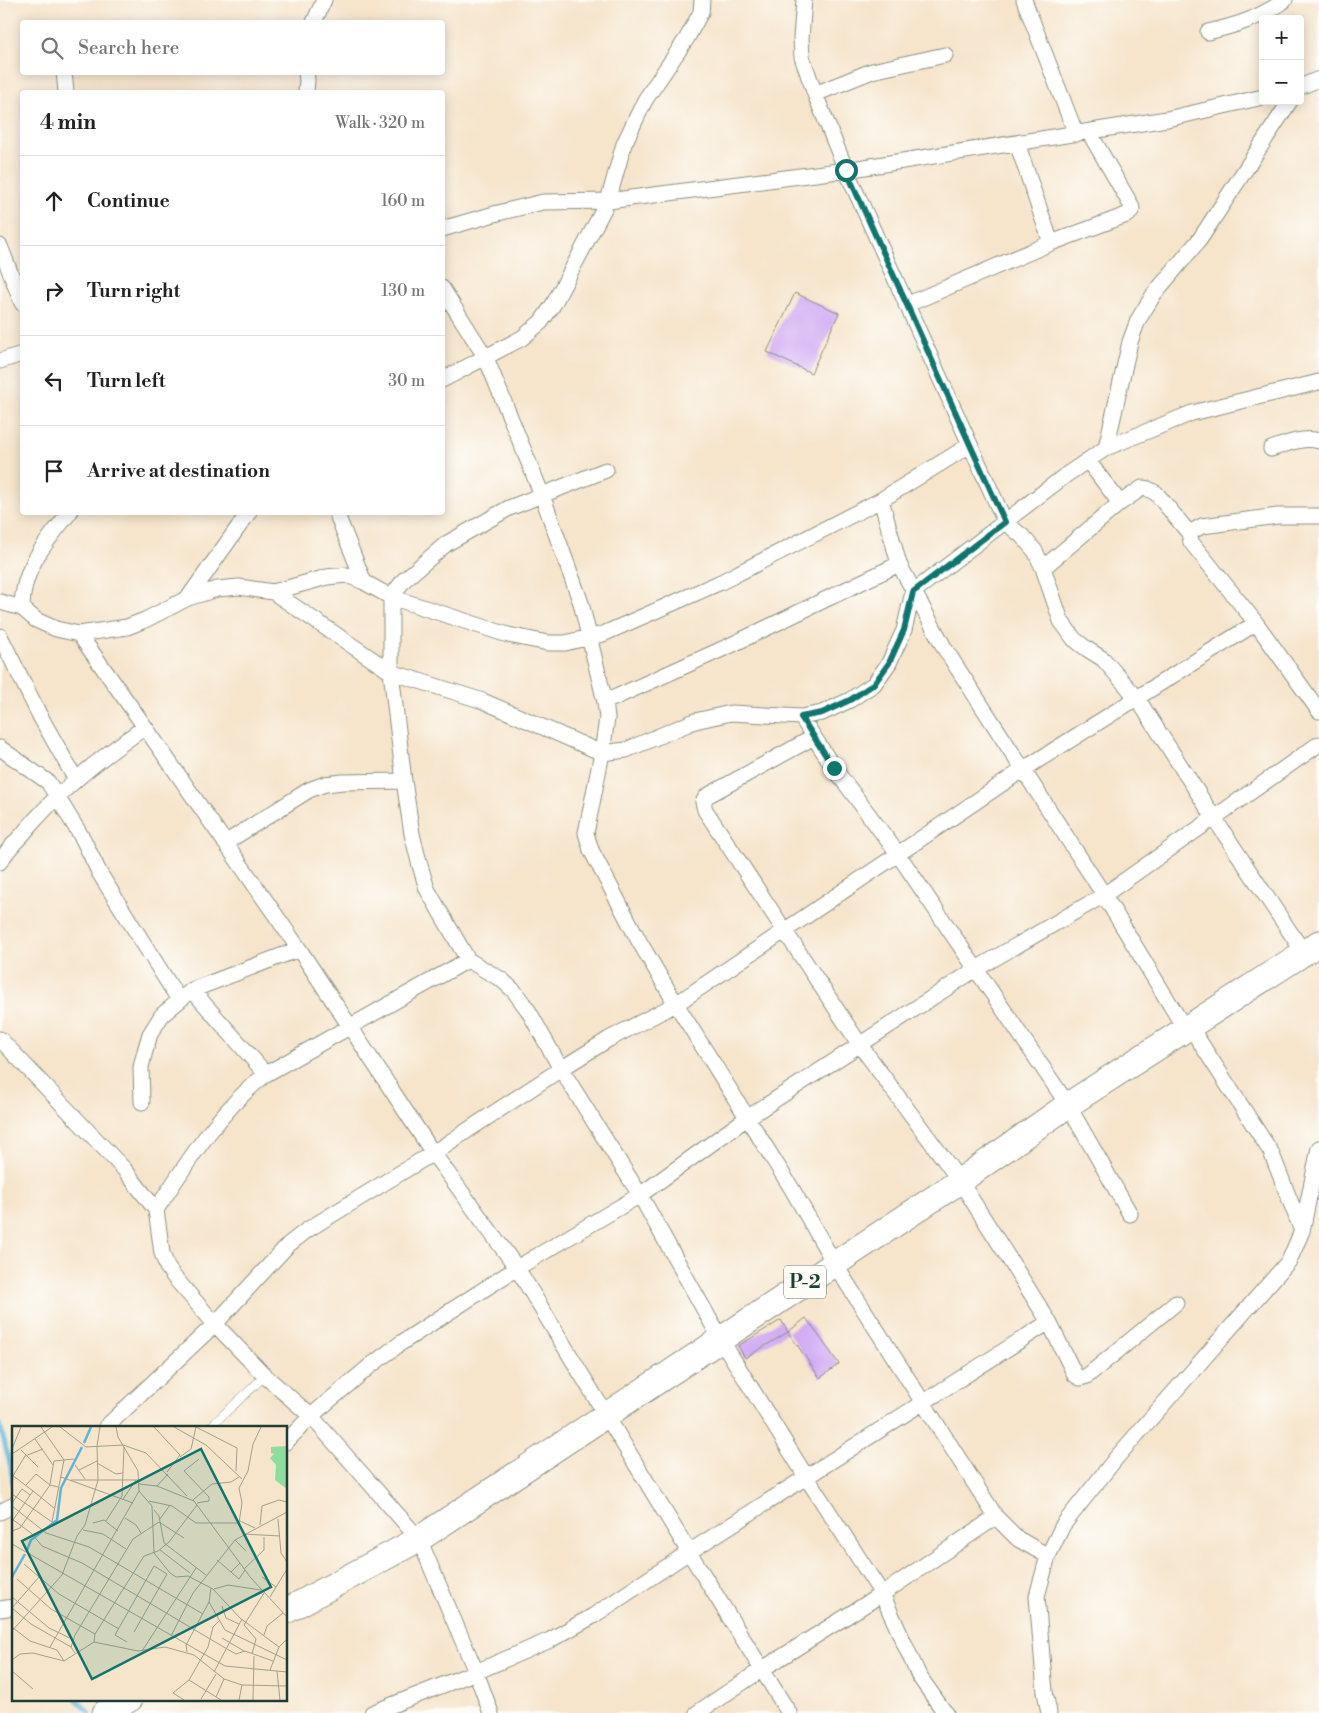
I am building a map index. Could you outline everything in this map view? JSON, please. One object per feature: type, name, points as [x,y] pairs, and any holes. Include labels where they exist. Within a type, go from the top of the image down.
[{"type":"highway","name":"P-2","points":[[288,1611],[419,1539],[720,1338],[960,1181],[1068,1105],[1312,948]]},
{"type":"street","points":[[315,20],[324,0]]},
{"type":"street","points":[[445,378],[522,338],[542,322],[553,306],[608,201],[624,144],[646,100],[687,38],[701,12],[702,0]]},
{"type":"street","points":[[814,0],[804,7],[801,38],[802,57],[815,94],[846,170],[1005,522],[1022,536],[1035,551],[1043,568],[1061,621],[1074,639],[1087,650],[1103,659],[1138,698],[1214,818],[1312,948]]},
{"type":"street","points":[[906,304],[1051,243],[1129,214],[1132,209],[1132,205],[1083,133],[1024,0]]},
{"type":"street","points":[[1208,32],[1242,24],[1265,13],[1285,0]]},
{"type":"street","points":[[815,94],[872,71],[945,54]]},
{"type":"street","points":[[64,75],[66,90]]},
{"type":"street","points":[[306,75],[306,90]]},
{"type":"street","points":[[1304,86],[1319,79]]},
{"type":"street","points":[[445,228],[544,202],[608,201],[846,170],[1167,119],[1259,98]]},
{"type":"street","points":[[1106,448],[1130,342],[1138,320],[1154,294],[1200,239],[1287,105]]},
{"type":"street","points":[[1017,143],[1051,243]]},
{"type":"street","points":[[0,246],[20,297]]},
{"type":"street","points":[[445,293],[486,358],[542,495],[581,603],[605,702],[607,718],[586,833],[591,850],[639,941],[676,1004],[792,1189],[834,1263],[996,1517],[1018,1539],[1048,1556]]},
{"type":"street","points":[[0,361],[20,355]]},
{"type":"street","points":[[273,592],[391,672],[482,701],[602,753],[626,750],[695,721],[731,713],[801,717],[822,713],[850,700],[874,684],[889,663],[900,638],[913,592],[1106,448],[1192,413],[1319,382]]},
{"type":"street","points":[[1271,449],[1290,442],[1314,439],[1319,441]]},
{"type":"street","points":[[0,602],[22,608],[36,620],[56,629],[79,634],[127,627],[188,598],[217,589],[239,587],[273,592],[327,577],[347,575],[391,597],[508,634],[540,641],[565,643],[603,634],[721,582],[881,500],[970,445]]},
{"type":"street","points":[[1088,460],[1120,504]]},
{"type":"street","points":[[606,470],[509,508],[446,544],[404,580],[391,597],[391,672],[412,834],[427,889],[468,960],[502,980],[514,991],[528,1010],[561,1069],[640,1195],[720,1338],[882,1594],[919,1676],[943,1712]]},
{"type":"street","points":[[1043,568],[1142,488],[1156,493],[1189,533],[1191,542],[1256,623],[1319,711]]},
{"type":"street","points":[[881,500],[898,564],[945,649],[1104,895],[1185,1029],[1196,1036],[1271,1152],[1302,1231]]},
{"type":"street","points":[[22,608],[22,592],[29,571],[48,540],[68,515]]},
{"type":"street","points":[[188,598],[247,515]]},
{"type":"street","points":[[337,515],[364,582]]},
{"type":"street","points":[[1189,533],[1202,526],[1278,516],[1319,516]]},
{"type":"street","points":[[605,702],[728,646],[898,564]]},
{"type":"street","points":[[107,1426],[215,1324],[288,1245],[307,1230],[433,1154],[609,1039],[676,1004],[1024,769],[1256,623]]},
{"type":"street","points":[[79,634],[146,727],[299,949],[433,1154],[517,1268],[605,1415],[789,1713]]},
{"type":"street","points":[[0,636],[36,708],[76,780]]},
{"type":"street","points":[[801,717],[834,768],[898,854],[1068,1105],[1130,1214]]},
{"type":"street","points":[[0,862],[28,826],[57,796],[102,756],[146,727]]},
{"type":"street","points":[[814,737],[707,796],[703,802],[705,810],[860,1046],[960,1181],[1049,1322],[1075,1375],[1080,1378],[1087,1376],[1176,1303]]},
{"type":"street","points":[[288,1440],[312,1416],[370,1366],[401,1343],[517,1268],[640,1195],[747,1118],[976,969],[1104,895],[1319,744]]},
{"type":"street","points":[[0,748],[48,782],[82,839],[100,874],[179,1000]]},
{"type":"street","points":[[226,843],[309,790],[325,784],[404,781]]},
{"type":"street","points":[[142,1102],[141,1067],[150,1034],[162,1015],[192,990],[299,949]]},
{"type":"street","points":[[156,1210],[210,1131],[246,1090],[266,1074],[468,960]]},
{"type":"street","points":[[192,990],[266,1074]]},
{"type":"street","points":[[0,1039],[124,1169],[156,1210],[162,1253],[167,1267],[174,1277],[215,1324],[265,1376],[312,1416],[419,1539],[476,1672],[491,1713]]},
{"type":"street","points":[[1049,1713],[1044,1682],[1037,1596],[1048,1556],[1063,1526],[1117,1457],[1289,1261],[1302,1231],[1319,1148]]},
{"type":"street","points":[[372,1713],[476,1672],[550,1640],[576,1625],[1049,1322]]},
{"type":"street","points":[[0,1512],[12,1506]]},
{"type":"street","points":[[697,1713],[761,1670],[882,1594],[996,1517]]},
{"type":"lane","points":[[211,1426],[265,1376]]},
{"type":"building","points":[[795,293],[839,313],[811,373],[767,352]]},
{"type":"building","points":[[806,1318],[839,1364],[820,1378],[788,1332]]},
{"type":"building","points":[[781,1320],[788,1332],[745,1358],[738,1346]]},
{"type":"waterway","points":[[0,1425],[12,1476]]},
{"type":"waterway","points":[[77,1700],[90,1713]]},
{"type":"route","points":[[834,768],[801,717],[822,713],[850,700],[874,684],[889,663],[904,630],[913,592],[1005,522],[846,170]]}]
